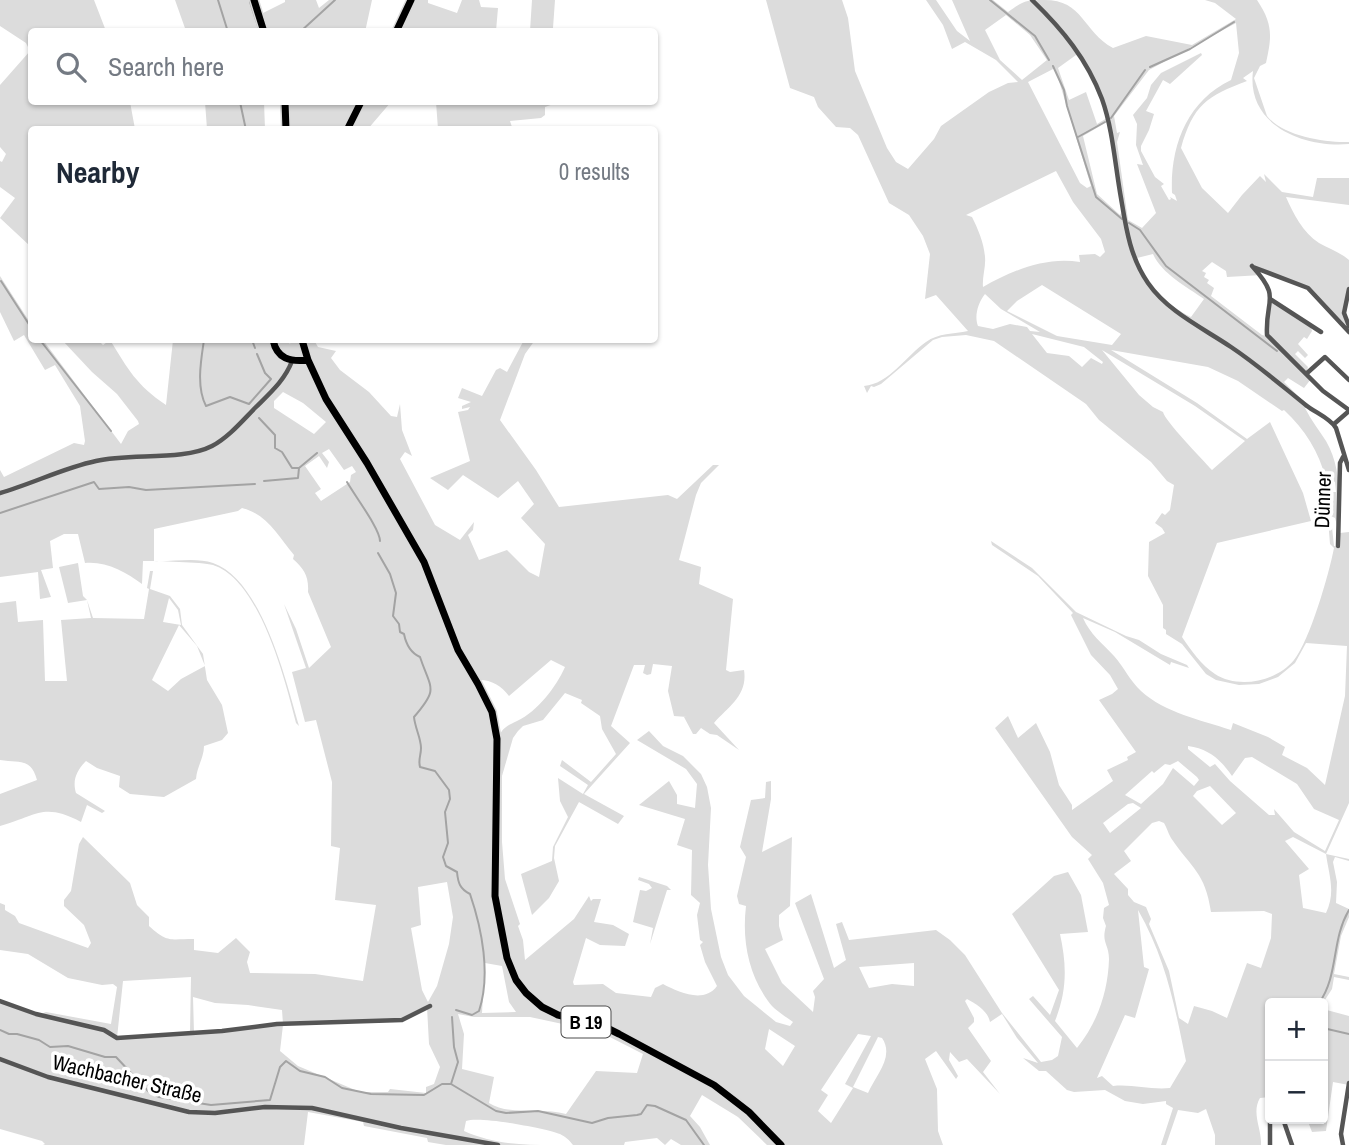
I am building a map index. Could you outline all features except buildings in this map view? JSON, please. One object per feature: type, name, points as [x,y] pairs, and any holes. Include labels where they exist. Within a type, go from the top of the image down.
[{"type":"main road","points":[[254,0],[263,28]]},
{"type":"main road","points":[[398,28],[411,0]]},
{"type":"main road","points":[[285,105],[286,126]]},
{"type":"main road","points":[[348,126],[359,105]]},
{"type":"main road","points":[[274,343],[277,352],[294,361],[308,360],[304,343]]},
{"type":"main road","points":[[294,361],[302,352],[303,343]]},
{"type":"main road","name":"B 19","points":[[308,360],[326,399],[367,463],[424,562],[458,650],[492,712],[497,739],[495,896],[507,958],[516,980],[542,1007],[558,1015],[603,1026],[714,1086],[749,1112],[781,1145]]},
{"type":"street","points":[[1032,0],[1078,51],[1102,100],[1129,242],[1138,267],[1149,284],[1164,301],[1266,372],[1308,407],[1334,424],[1349,471]]},
{"type":"street","points":[[1334,424],[1348,412],[1267,335],[1270,299],[1268,284],[1252,267],[1308,288],[1349,332]]},
{"type":"street","points":[[1349,289],[1344,313],[1349,326]]},
{"type":"street","points":[[1270,299],[1321,331]]},
{"type":"street","points":[[1306,374],[1325,357],[1349,380]]},
{"type":"street","points":[[0,493],[96,461],[122,456],[187,453],[211,446],[278,384],[294,361]]},
{"type":"street","name":"Dünner","points":[[1338,546],[1340,463],[1344,456]]},
{"type":"street","points":[[0,1001],[36,1014],[104,1030],[117,1038],[222,1031],[277,1024],[402,1020],[430,1006]]},
{"type":"street","name":"Wachbacher Straße","points":[[0,1059],[48,1077],[189,1112],[207,1114],[265,1107],[328,1110],[401,1128],[498,1145]]},
{"type":"street","points":[[1343,1145],[1341,1134],[1349,1083]]},
{"type":"street","points":[[1270,1124],[1270,1145]]},
{"type":"street","points":[[1285,1124],[1292,1145]]},
{"type":"shaded area","points":[[0,0],[94,0],[105,28],[28,28],[28,47],[0,26]]},
{"type":"shaded area","points":[[175,0],[254,0],[259,15],[285,0],[316,0],[319,8],[329,0],[372,0],[366,28],[185,28]]},
{"type":"shaded area","points":[[407,0],[428,0],[428,3],[457,13],[462,0],[479,0],[481,7],[498,8],[496,28],[394,28]]},
{"type":"shaded area","points":[[532,0],[555,0],[553,28],[530,28]]},
{"type":"shaded area","points":[[766,0],[842,0],[848,18],[855,71],[887,148],[896,162],[908,169],[934,139],[941,126],[989,92],[1008,83],[1018,82],[996,60],[965,42],[952,49],[943,25],[926,0],[936,0],[957,31],[970,41],[952,0],[993,0],[1008,12],[1029,1],[1057,1],[1075,11],[1113,48],[1146,36],[1192,45],[1236,19],[1215,3],[1205,0],[1257,0],[1270,30],[1266,63],[1260,66],[1254,78],[1267,116],[1283,129],[1294,133],[1328,141],[1349,142],[1314,142],[1281,129],[1268,119],[1259,106],[1253,90],[1253,71],[1243,78],[1247,81],[1212,97],[1204,104],[1191,122],[1181,148],[1202,188],[1228,213],[1260,176],[1266,182],[1264,174],[1282,192],[1313,197],[1317,178],[1349,178],[1349,205],[1286,197],[1308,234],[1349,260],[1349,289],[1344,313],[1347,329],[1308,288],[1254,267],[1262,275],[1227,277],[1226,271],[1212,262],[1202,271],[1206,273],[1204,277],[1209,280],[1207,283],[1214,288],[1211,296],[1262,335],[1266,336],[1270,299],[1311,327],[1312,331],[1307,339],[1304,337],[1298,344],[1308,355],[1305,358],[1298,351],[1295,354],[1308,367],[1306,374],[1311,379],[1304,388],[1288,378],[1284,382],[1309,407],[1305,408],[1326,441],[1335,462],[1338,529],[1335,518],[1331,516],[1328,492],[1336,492],[1335,482],[1326,480],[1310,442],[1284,410],[1238,381],[1208,367],[1111,350],[1197,403],[1247,439],[1270,422],[1303,493],[1311,521],[1217,543],[1182,637],[1197,657],[1215,674],[1235,681],[1256,681],[1277,674],[1294,660],[1312,623],[1332,559],[1334,548],[1330,544],[1328,519],[1331,518],[1334,546],[1341,546],[1340,533],[1349,532],[1349,803],[1326,854],[1349,859],[1335,857],[1333,862],[1337,882],[1336,903],[1349,909],[1334,974],[1349,977],[1349,980],[1334,977],[1332,989],[1326,998],[1265,998],[1265,1098],[1260,1098],[1256,1109],[1261,1145],[1215,1145],[1215,1135],[1206,1109],[1198,1113],[1178,1110],[1166,1145],[1161,1145],[1173,1108],[1166,1104],[1166,1101],[1143,1104],[1125,1101],[1105,1090],[1067,1090],[1046,1071],[1039,1071],[1023,1058],[1038,1063],[1017,1038],[1002,1014],[990,1022],[984,1011],[967,999],[965,1001],[974,1018],[968,1028],[991,1061],[983,1072],[1000,1094],[967,1059],[959,1062],[950,1052],[949,1060],[958,1076],[956,1079],[936,1051],[925,1059],[937,1089],[938,1131],[943,1145],[767,1145],[738,1117],[702,1095],[690,1116],[710,1145],[681,1145],[671,1139],[665,1145],[657,1138],[625,1142],[624,1145],[573,1145],[564,1136],[552,1132],[512,1123],[473,1120],[466,1121],[464,1131],[497,1141],[553,1145],[446,1145],[428,1142],[427,1138],[364,1126],[363,1122],[308,1112],[304,1145],[43,1145],[45,1144],[42,1141],[0,1129],[0,1001],[41,1014],[46,1012],[111,1024],[117,987],[113,984],[102,985],[68,978],[28,954],[0,950],[0,903],[5,905],[5,910],[15,916],[19,923],[88,948],[91,943],[84,925],[64,906],[64,900],[71,891],[79,844],[83,837],[130,883],[137,905],[149,917],[149,926],[155,931],[169,939],[194,939],[194,950],[218,953],[236,938],[250,952],[247,962],[250,973],[315,974],[363,981],[376,905],[335,900],[340,848],[331,846],[332,782],[316,720],[305,722],[292,672],[306,668],[284,604],[309,668],[331,647],[308,592],[305,573],[265,520],[242,508],[154,529],[154,561],[192,560],[213,563],[230,573],[245,589],[258,610],[270,634],[299,726],[277,658],[257,610],[230,574],[213,565],[143,561],[142,584],[115,568],[85,563],[78,534],[64,534],[50,541],[53,568],[41,570],[51,597],[40,599],[38,572],[0,577],[0,470],[4,477],[74,443],[84,445],[85,441],[80,406],[55,365],[45,370],[29,343],[45,343],[121,444],[128,431],[139,424],[138,421],[117,394],[65,343],[112,343],[140,383],[166,405],[173,343],[316,343],[318,347],[336,351],[331,358],[340,370],[369,392],[391,416],[397,417],[400,404],[402,430],[412,456],[405,452],[400,459],[435,525],[460,540],[474,522],[473,530],[468,535],[479,560],[507,550],[529,572],[539,577],[545,544],[521,518],[534,504],[518,481],[498,498],[463,475],[448,490],[430,478],[470,461],[458,412],[468,410],[470,407],[462,409],[462,406],[471,402],[458,398],[462,388],[482,396],[496,370],[500,368],[507,372],[522,343],[533,343],[525,354],[500,420],[559,507],[668,495],[677,499],[713,465],[719,465],[701,483],[679,560],[701,567],[699,584],[733,599],[726,670],[744,670],[743,686],[736,700],[714,723],[739,750],[701,728],[693,734],[684,717],[687,717],[674,716],[668,691],[672,666],[653,664],[651,674],[647,675],[643,673],[645,665],[634,665],[611,726],[630,743],[584,794],[624,816],[618,824],[579,802],[555,846],[554,858],[559,881],[549,898],[532,915],[521,874],[552,861],[553,847],[568,817],[560,801],[558,778],[583,794],[588,785],[560,766],[562,760],[591,782],[616,754],[602,729],[600,716],[581,703],[582,700],[565,693],[543,720],[523,726],[518,731],[513,738],[502,776],[505,879],[520,924],[518,926],[525,960],[574,919],[589,896],[591,901],[601,899],[594,922],[613,925],[629,934],[625,946],[600,945],[586,938],[574,985],[603,984],[616,993],[651,997],[655,988],[663,984],[691,995],[705,994],[717,986],[700,945],[703,942],[700,940],[697,915],[700,903],[691,895],[692,850],[677,845],[685,819],[639,805],[669,781],[677,795],[677,804],[695,808],[697,784],[686,769],[637,740],[649,731],[663,746],[683,756],[701,774],[707,787],[711,808],[708,865],[711,909],[721,957],[728,975],[744,996],[776,1022],[790,1026],[793,1022],[770,1004],[751,968],[746,944],[746,906],[739,904],[737,896],[746,857],[740,847],[751,800],[765,798],[766,782],[771,781],[771,799],[762,852],[792,837],[790,906],[779,915],[783,940],[765,949],[782,983],[813,1012],[813,991],[824,979],[795,903],[811,894],[834,968],[846,960],[836,924],[842,922],[849,940],[936,930],[965,955],[1002,1013],[1041,1062],[1052,1060],[1058,1056],[1062,1037],[1029,999],[1033,996],[1050,1015],[1059,990],[1012,914],[1054,876],[1068,872],[1081,895],[1088,932],[1060,934],[1065,978],[1055,1021],[1077,1048],[1091,1028],[1107,983],[1109,954],[1103,918],[1104,908],[1109,905],[1103,883],[1088,859],[1092,855],[1072,837],[995,728],[1008,716],[1018,738],[1036,723],[1050,752],[1059,785],[1072,805],[1072,810],[1113,781],[1107,770],[1128,760],[1127,757],[1136,752],[1099,700],[1118,689],[1110,675],[1091,655],[1071,615],[1073,613],[1038,576],[992,545],[991,541],[1032,568],[1076,612],[1187,665],[1189,668],[1171,662],[1170,665],[1115,632],[1083,618],[1134,683],[1151,699],[1196,719],[1231,730],[1233,723],[1268,737],[1285,747],[1282,755],[1307,768],[1325,785],[1345,696],[1347,646],[1306,643],[1295,663],[1278,677],[1259,684],[1239,685],[1216,680],[1206,674],[1182,644],[1166,634],[1163,628],[1163,605],[1148,576],[1149,542],[1165,533],[1155,523],[1162,513],[1165,515],[1170,510],[1174,485],[1167,481],[1151,462],[1099,420],[1086,404],[994,341],[966,335],[933,340],[881,384],[871,386],[867,393],[864,386],[889,375],[931,339],[968,331],[936,295],[925,299],[930,254],[923,236],[909,215],[889,203],[858,135],[850,128],[836,127],[818,107],[814,97],[790,88]],"holes":[[[1006,15],[1030,35],[1047,60],[1022,80],[1000,60],[985,30]],[[1236,23],[1239,53],[1231,80],[1203,100],[1192,113],[1178,142],[1172,176],[1172,193],[1177,201],[1170,197],[1169,200],[1161,186],[1164,184],[1155,177],[1141,151],[1154,114],[1146,111],[1163,80],[1170,84],[1202,55],[1201,53],[1161,73],[1151,85],[1147,98],[1133,115],[1137,124],[1136,145],[1143,165],[1137,164],[1156,213],[1142,228],[1128,220],[1117,142],[1120,132],[1117,133],[1114,116],[1149,70]],[[1076,55],[1081,57],[1107,118],[1097,124],[1086,92],[1069,100],[1058,68]],[[1055,68],[1091,186],[1087,188],[1080,183],[1028,82]],[[1107,122],[1123,210],[1120,215],[1097,194],[1083,136]],[[1056,171],[1073,202],[1101,239],[1105,252],[1100,257],[1095,254],[1079,255],[1080,262],[1054,261],[1029,266],[983,287],[985,257],[982,241],[972,217],[966,215]],[[1153,254],[1169,274],[1204,299],[1191,317],[1165,300],[1151,285],[1137,258]],[[1042,285],[1121,334],[1112,345],[1057,336],[1007,311]],[[985,294],[1001,309],[1040,332],[1010,324],[993,329],[978,326],[977,310]],[[1032,334],[1084,347],[1103,362],[1102,364],[1091,358],[1082,367],[1069,356],[1047,353]],[[1102,350],[1195,406],[1245,441],[1212,470],[1163,412],[1139,395]],[[283,392],[303,403],[326,422],[314,434],[274,408],[274,401]],[[329,449],[344,470],[352,466],[356,472],[351,475],[350,482],[321,501],[315,493],[321,489],[305,466],[319,456],[327,468],[329,462],[322,453]],[[551,660],[565,667],[539,705],[525,717],[506,727],[498,738],[477,680],[491,682],[509,696]],[[1188,746],[1213,756],[1232,776],[1245,758],[1252,757],[1297,784],[1314,809],[1339,820],[1325,851],[1294,832],[1274,809],[1275,815],[1269,815],[1215,764],[1210,767],[1188,749]],[[1178,761],[1199,780],[1194,786],[1173,768],[1163,784],[1141,804],[1125,795],[1152,771],[1154,773],[1165,764]],[[1210,786],[1236,813],[1222,825],[1193,796],[1197,791]],[[1133,803],[1141,808],[1110,833],[1103,823],[1128,804]],[[1152,823],[1164,823],[1171,838],[1201,879],[1211,912],[1264,911],[1272,914],[1271,938],[1261,968],[1247,963],[1227,1018],[1194,1006],[1188,1024],[1179,1018],[1169,971],[1149,924],[1151,919],[1146,907],[1134,902],[1128,895],[1128,889],[1114,874],[1131,861],[1124,851]],[[1293,837],[1326,854],[1331,898],[1326,913],[1303,908],[1299,875],[1309,869],[1285,841]],[[447,882],[453,917],[449,944],[437,986],[428,1002],[422,990],[411,928],[421,925],[418,887]],[[1138,910],[1163,965],[1186,1061],[1170,1088],[1113,1086],[1102,1076],[1097,1078],[1125,1015],[1135,1018],[1149,969],[1144,967]],[[485,963],[502,966],[509,1002],[516,1012],[482,1013]],[[914,963],[914,986],[892,984],[869,988],[859,967]],[[191,977],[190,1033],[117,1038],[123,981]],[[193,997],[215,1003],[282,1010],[283,1024],[194,1033]],[[427,1007],[429,1044],[440,1067],[434,1084],[426,1087],[426,1093],[390,1089],[388,1092],[360,1092],[298,1066],[280,1051],[283,1025],[402,1020]],[[458,1014],[474,1017],[530,1017],[600,1032],[643,1054],[637,1073],[596,1071],[566,1114],[497,1107],[489,1103],[494,1077],[462,1069],[464,1034]],[[769,1029],[795,1046],[783,1066],[765,1049]],[[858,1034],[871,1036],[845,1084],[853,1088],[831,1123],[818,1111],[828,1095],[821,1090]],[[878,1037],[882,1038],[885,1059],[868,1093],[853,1087]]]},
{"type":"shaded area","points":[[28,53],[28,105],[131,105],[134,126],[28,126],[28,244],[0,218],[15,198],[0,187],[0,161],[2,162],[6,154],[0,147],[0,85]]},
{"type":"shaded area","points":[[205,105],[264,105],[265,126],[207,126]]},
{"type":"shaded area","points":[[285,105],[388,105],[370,126],[286,126]]},
{"type":"shaded area","points":[[436,105],[551,105],[545,107],[545,115],[541,118],[510,121],[512,126],[438,126]]},
{"type":"shaded area","points":[[0,276],[28,319],[28,342],[24,335],[14,341],[0,312]]},
{"type":"shaded area","points":[[78,563],[83,596],[87,600],[68,603],[59,567]]},
{"type":"shaded area","points":[[150,571],[153,571],[150,589],[170,596],[180,609],[182,625],[203,654],[205,665],[197,646],[179,625],[152,680],[168,691],[181,679],[205,666],[207,680],[222,705],[228,733],[222,740],[204,746],[196,779],[164,797],[130,794],[119,787],[120,776],[86,761],[76,776],[76,793],[105,811],[102,813],[87,805],[81,822],[48,812],[0,826],[0,794],[37,780],[28,765],[0,760],[0,603],[16,601],[18,622],[43,620],[45,681],[67,681],[61,620],[91,618],[87,600],[93,618],[144,619]],"holes":[[[169,598],[178,610],[181,625],[163,622]]]},
{"type":"shaded area","points":[[639,877],[667,886],[671,890],[667,890],[650,944],[653,928],[633,922],[640,890],[652,888],[638,880]]},
{"type":"shaded area","points":[[1328,1010],[1349,1016],[1349,1085],[1333,1082],[1328,1117]]},
{"type":"shaded area","points":[[1309,1124],[1327,1124],[1326,1131],[1312,1132]]},
{"type":"waterway","points":[[218,0],[227,28]]},
{"type":"waterway","points":[[304,28],[335,0]]},
{"type":"waterway","points":[[990,0],[1035,36],[1049,60]]},
{"type":"waterway","points":[[250,2],[259,28]]},
{"type":"waterway","points":[[1150,67],[1190,49],[1234,22]]},
{"type":"waterway","points":[[1053,66],[1064,90],[1096,197],[1122,219]]},
{"type":"waterway","points":[[1111,118],[1145,70]]},
{"type":"waterway","points":[[241,105],[245,126]]},
{"type":"waterway","points":[[281,105],[282,114]]},
{"type":"waterway","points":[[282,121],[282,126]]},
{"type":"waterway","points":[[1078,137],[1105,122]]},
{"type":"waterway","points":[[1129,223],[1140,230],[1166,266],[1277,351]]},
{"type":"waterway","points":[[1,281],[28,323]]},
{"type":"waterway","points":[[42,343],[111,431]]},
{"type":"waterway","points":[[204,343],[200,382],[206,406],[230,397],[249,404],[271,379],[265,373],[257,354]]},
{"type":"waterway","points":[[253,343],[255,348]]},
{"type":"waterway","points":[[259,418],[275,435],[275,448],[282,452],[292,468],[299,468],[317,453]]},
{"type":"waterway","points":[[264,481],[298,478],[299,468]]},
{"type":"waterway","points":[[0,513],[94,482],[99,489],[129,487],[146,490],[255,484]]},
{"type":"waterway","points":[[347,482],[372,521],[380,541]]},
{"type":"waterway","points":[[378,553],[390,574],[396,593],[393,616],[409,648],[420,657],[430,683],[430,694],[414,717],[421,744],[420,767],[435,771],[449,790],[450,799],[445,812],[448,843],[443,857],[446,866],[457,872],[462,888],[470,894],[484,952],[483,997],[479,1011],[472,1015],[456,1010]]},
{"type":"waterway","points":[[1322,998],[1330,981],[1343,921],[1349,910]]},
{"type":"waterway","points":[[451,1084],[458,1062],[452,1017]]},
{"type":"waterway","points":[[1328,1029],[1349,1034]]},
{"type":"waterway","points":[[0,1030],[39,1040],[50,1047],[68,1046],[105,1057],[116,1057],[148,1091],[159,1097],[211,1105],[270,1100],[280,1067],[286,1061],[300,1071],[325,1077],[342,1088],[371,1094],[424,1095],[442,1084],[451,1084],[496,1111],[506,1113],[538,1111],[592,1123],[641,1114],[647,1105],[655,1106],[686,1120],[704,1145]]}]
